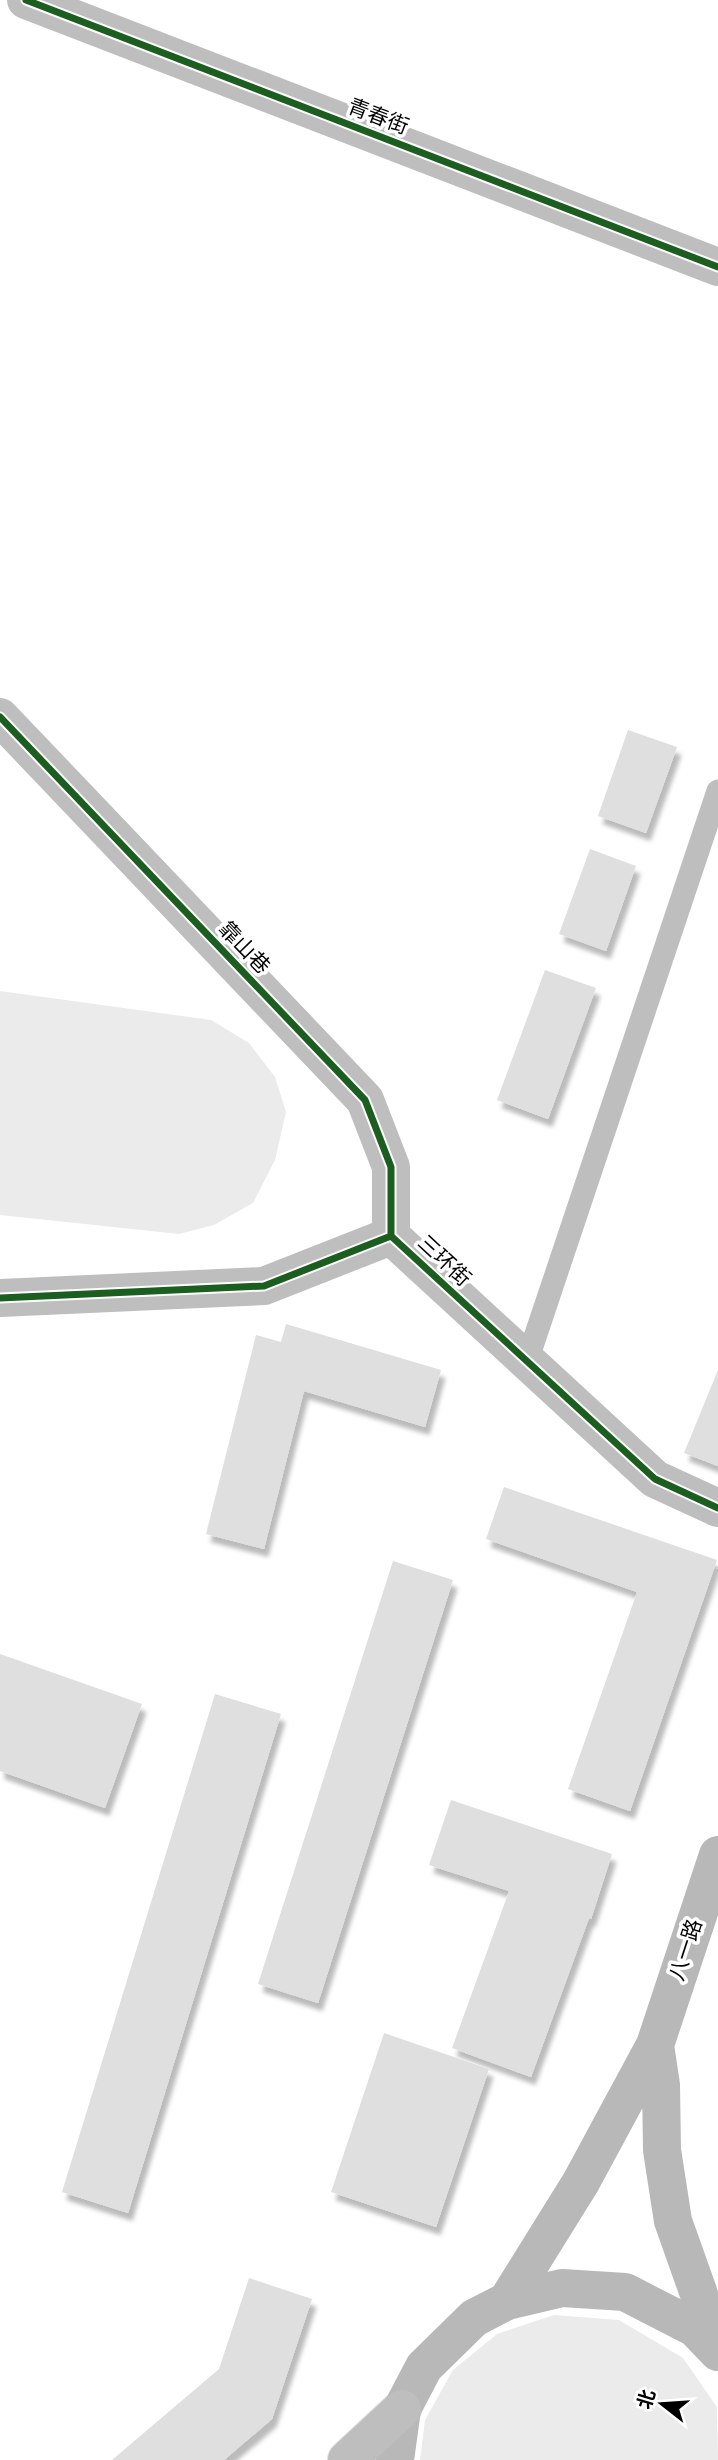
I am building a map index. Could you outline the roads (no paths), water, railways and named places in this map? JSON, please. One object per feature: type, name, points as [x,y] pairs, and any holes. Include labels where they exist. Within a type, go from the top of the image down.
[{"type":"main road","name":"八一路","points":[[507,2301],[581,2182],[655,2045],[718,1855]]},
{"type":"main road","points":[[655,2045],[661,2085],[662,2150],[673,2221],[700,2297],[718,2336]]},
{"type":"main road","points":[[395,2460],[402,2409],[424,2367],[474,2318],[507,2301],[562,2288],[625,2292],[695,2328],[718,2353]]},
{"type":"street","name":"青春街","points":[[26,0],[718,267]]},
{"type":"street","name":"靠山巷","points":[[0,717],[365,1100],[391,1167],[391,1236]]},
{"type":"street","name":"三环街","points":[[0,1298],[264,1286],[391,1236],[655,1479],[718,1508]]},
{"type":"street","points":[[347,2460],[402,2409]]},
{"type":"lane","points":[[527,1361],[718,790]]}]
